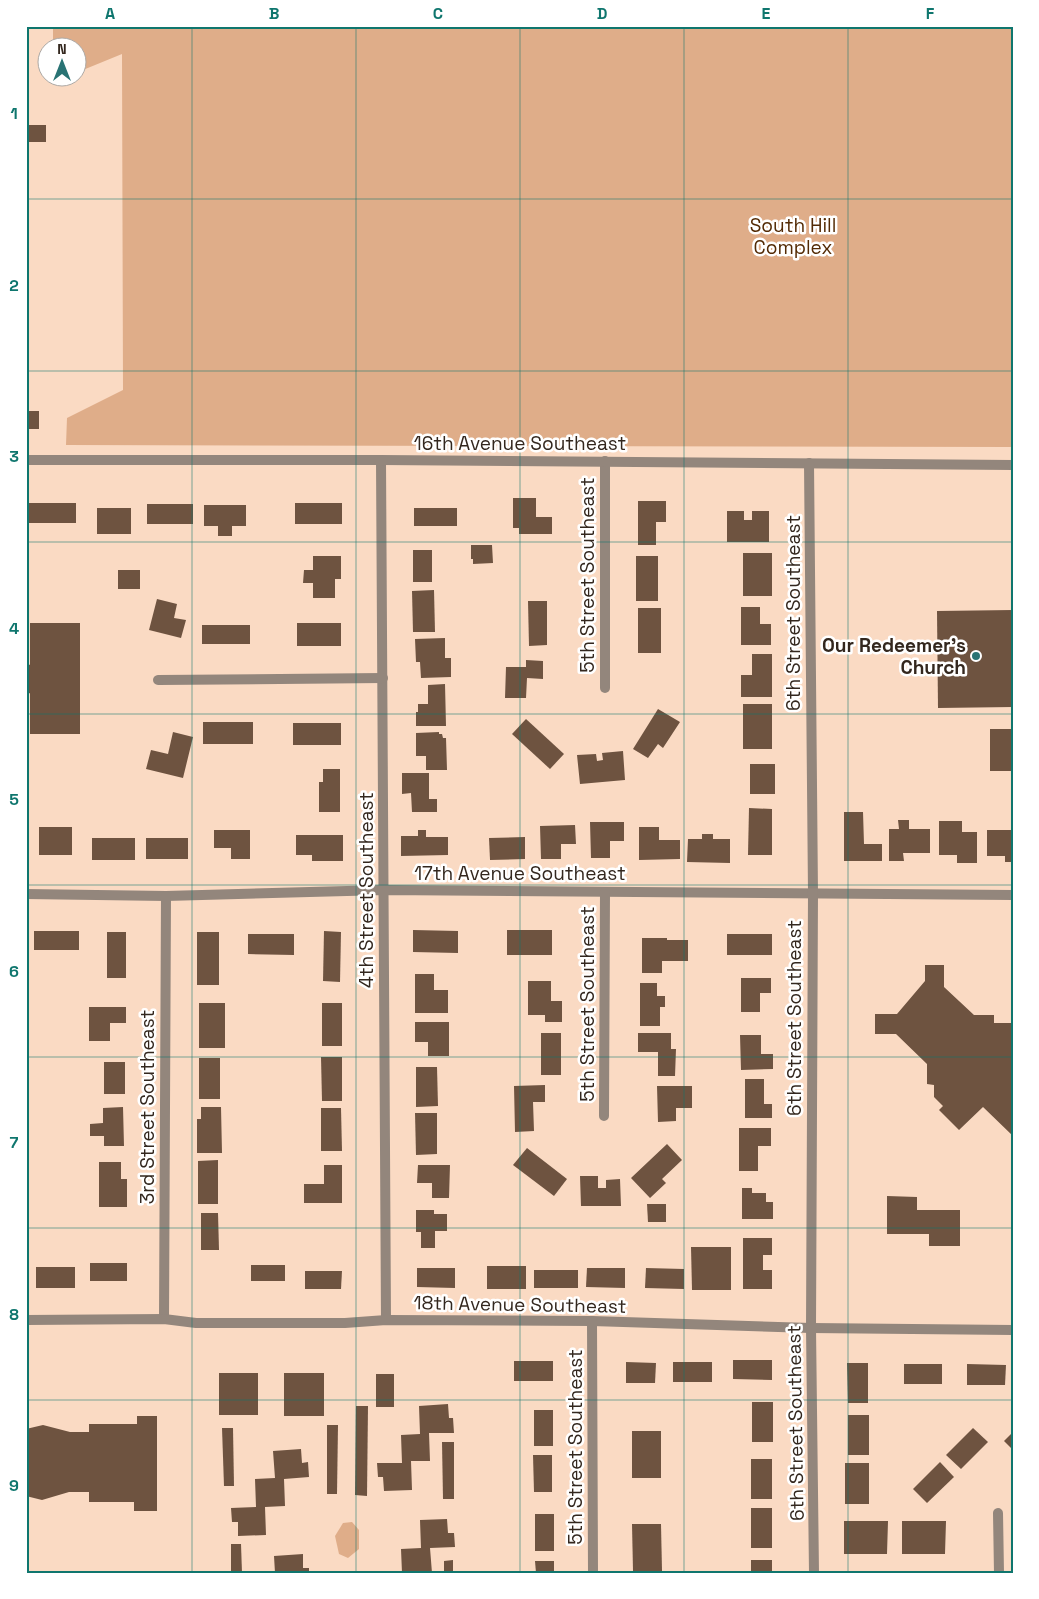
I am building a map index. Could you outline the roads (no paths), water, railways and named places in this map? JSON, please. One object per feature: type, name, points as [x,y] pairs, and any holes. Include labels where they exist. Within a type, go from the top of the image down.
[{"type":"street","name":"16th Avenue Southeast","points":[[26,460],[381,460],[1013,465]]},
{"type":"street","name":"4th Street Southeast","points":[[381,460],[386,1320]]},
{"type":"street","name":"5th Street Southeast","points":[[604,462],[605,688]]},
{"type":"street","name":"6th Street Southeast","points":[[809,463],[812,893],[811,1328],[814,1573]]},
{"type":"street","points":[[158,680],[382,678]]},
{"type":"street","name":"17th Avenue Southeast","points":[[26,894],[166,896],[384,890],[1013,895]]},
{"type":"street","name":"5th Street Southeast","points":[[604,1116],[605,892]]},
{"type":"street","name":"3rd Street Southeast","points":[[164,1319],[166,896]]},
{"type":"street","name":"18th Avenue Southeast","points":[[26,1320],[164,1319],[196,1324],[345,1324],[386,1320],[592,1321],[811,1328],[1013,1330]]},
{"type":"street","name":"5th Street Southeast","points":[[592,1321],[593,1573]]},
{"type":"street","points":[[998,1513],[999,1573]]},
{"type":"place","name":"Our Redeemer's Church","points":[[976,656]]},
{"type":"park label","name":"South Hill Complex","points":[[793,236]]}]
